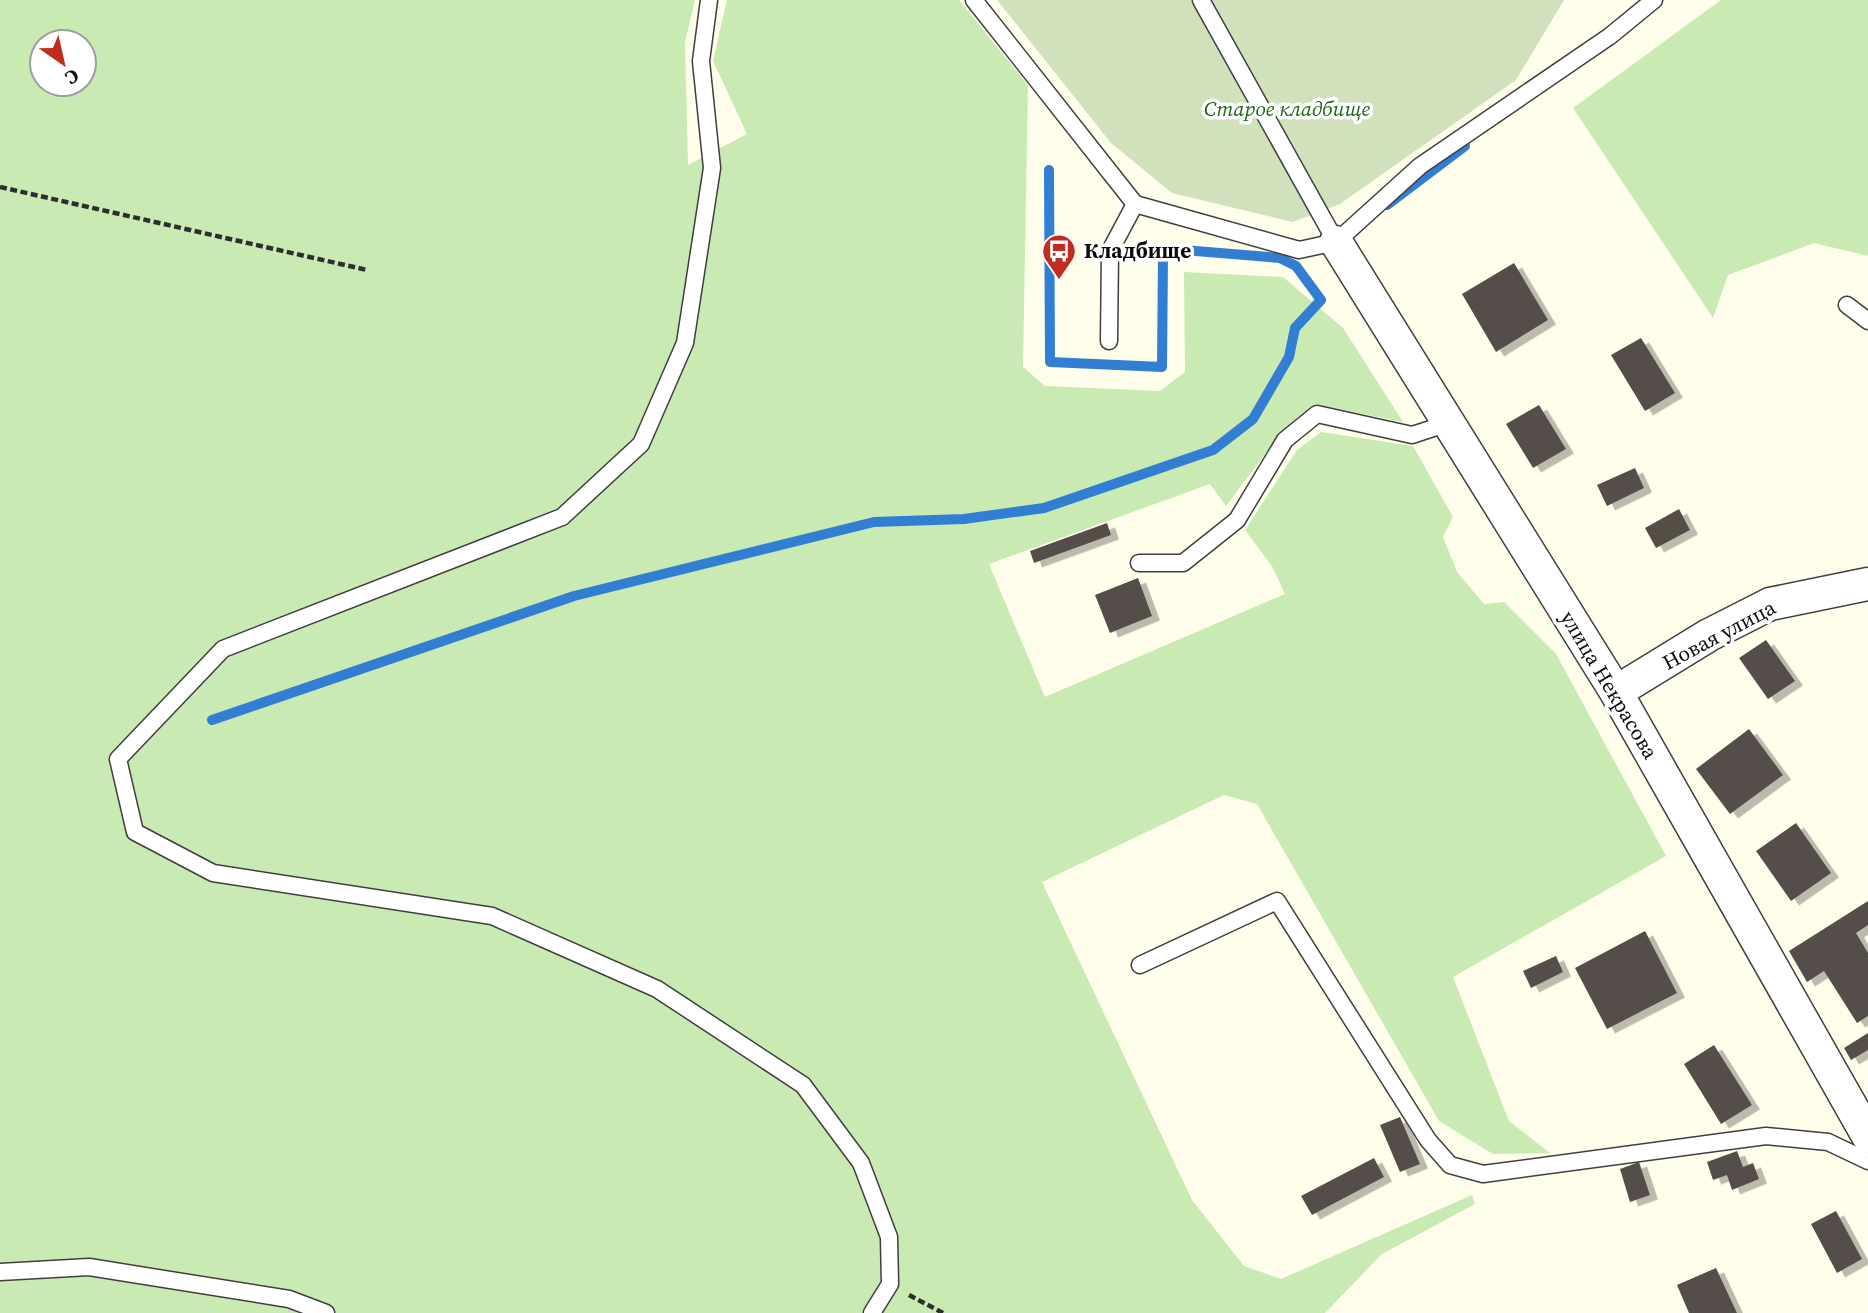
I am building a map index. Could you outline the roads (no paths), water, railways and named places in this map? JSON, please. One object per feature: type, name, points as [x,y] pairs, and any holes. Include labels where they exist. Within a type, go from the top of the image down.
[{"type":"street","name":"улица Некрасова","points":[[1336,242],[1616,692],[1868,1136]]},
{"type":"street","name":"Новая улица","points":[[1616,692],[1709,635],[1770,604],[1868,584]]},
{"type":"lane","points":[[709,0],[701,61],[712,168],[708,195],[685,343],[641,444],[562,517],[223,649],[118,759],[135,832],[212,873],[492,916],[657,989],[803,1085],[861,1163],[889,1237],[890,1284],[872,1313]]},
{"type":"lane","points":[[974,0],[1135,204],[1299,250],[1336,242],[1420,166],[1611,36],[1654,0]]},
{"type":"lane","points":[[1201,0],[1336,242]]},
{"type":"lane","points":[[1110,341],[1110,251],[1135,204]]},
{"type":"lane","points":[[1847,304],[1868,321]]},
{"type":"lane","points":[[1139,563],[1183,563],[1237,520],[1285,440],[1317,414],[1412,435],[1449,424]]},
{"type":"lane","points":[[1139,965],[1277,901],[1428,1140],[1450,1165],[1483,1174],[1766,1136],[1828,1142],[1868,1161]]},
{"type":"lane","points":[[0,1272],[89,1267],[289,1299],[326,1313]]},
{"type":"waterway","points":[[1387,205],[1465,146]]},
{"type":"waterway","points":[[212,720],[574,596],[874,522],[964,519],[1044,508],[1213,450],[1253,419],[1289,357],[1295,328],[1321,300],[1296,266],[1280,258],[1171,249],[1163,256],[1162,367],[1050,362],[1049,170]]},
{"type":"place","name":"Кладбище","points":[[1059,281]]},
{"type":"park label","name":"Старое кладбище","points":[[1287,109]]}]
